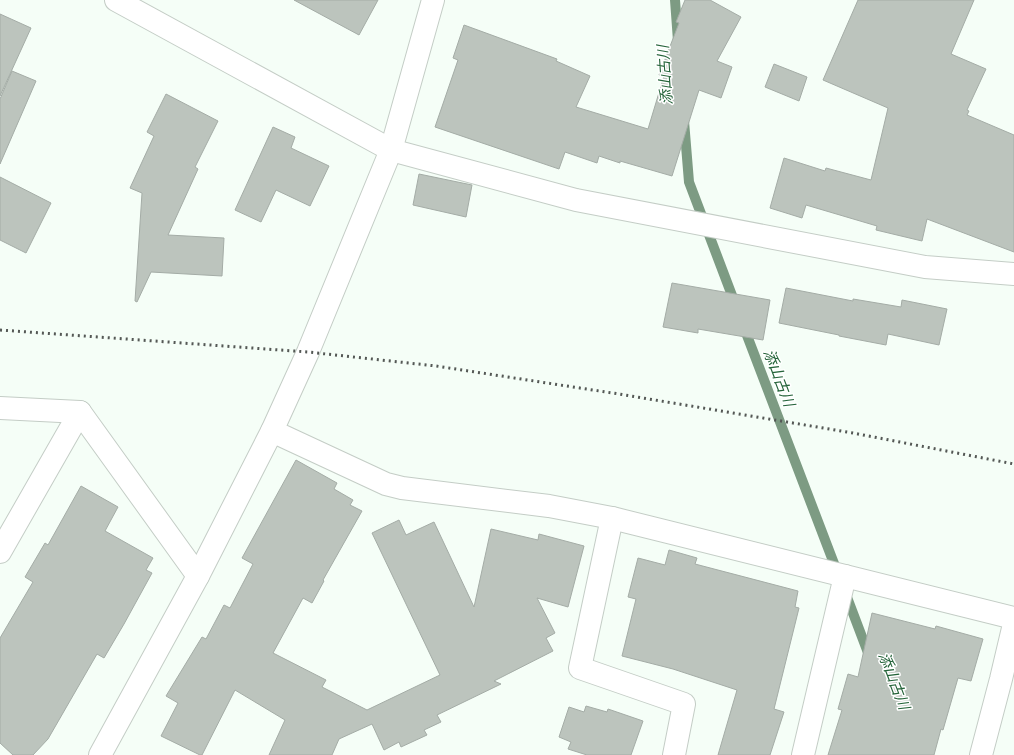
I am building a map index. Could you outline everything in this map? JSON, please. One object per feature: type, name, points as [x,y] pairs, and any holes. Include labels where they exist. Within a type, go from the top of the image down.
[{"type":"street","points":[[116,0],[391,150],[576,200],[925,267],[1014,274]]},
{"type":"street","points":[[100,755],[198,576],[272,430],[308,352],[391,150],[433,0]]},
{"type":"street","points":[[0,408],[80,412]]},
{"type":"street","points":[[80,412],[198,576]]},
{"type":"street","points":[[0,552],[80,412]]},
{"type":"street","points":[[272,430],[386,484],[402,488],[549,506],[612,518],[1014,618]]},
{"type":"street","points":[[612,518],[580,668],[684,704],[674,755]]},
{"type":"street","points":[[803,755],[845,576]]},
{"type":"street","points":[[981,755],[1008,681],[1014,624]]},
{"type":"building","points":[[294,0],[378,0],[359,35]]},
{"type":"building","points":[[685,0],[710,0],[741,17],[717,61],[732,67],[721,98],[699,90],[672,176],[620,161],[620,163],[599,156],[597,163],[565,152],[559,169],[435,127],[458,60],[453,58],[464,25],[557,59],[556,61],[590,76],[576,107],[648,129],[664,76],[659,75],[679,23],[676,22]]},
{"type":"building","points":[[858,0],[974,0],[951,54],[986,69],[967,110],[969,111],[967,115],[1014,135],[1014,252],[927,219],[922,241],[876,230],[877,226],[806,205],[802,218],[770,208],[784,158],[825,171],[826,168],[871,180],[888,108],[823,80]]},
{"type":"building","points":[[0,14],[31,28],[0,96]]},
{"type":"building","points":[[774,64],[807,77],[799,101],[765,87]]},
{"type":"building","points":[[12,71],[36,81],[0,164],[0,99]]},
{"type":"building","points":[[166,94],[218,121],[195,167],[198,169],[168,235],[224,238],[222,276],[151,272],[137,302],[135,301],[142,193],[130,188],[154,136],[147,132]]},
{"type":"building","points":[[273,127],[295,137],[291,148],[329,166],[310,206],[276,190],[261,222],[235,210]]},
{"type":"building","points":[[419,174],[472,185],[466,217],[413,205]]},
{"type":"building","points":[[0,177],[51,203],[26,253],[0,240]]},
{"type":"building","points":[[672,283],[770,300],[763,340],[698,329],[698,333],[663,327]]},
{"type":"building","points":[[786,288],[853,301],[853,299],[901,307],[902,300],[947,309],[939,345],[888,334],[886,345],[779,323]]},
{"type":"building","points":[[296,460],[337,483],[334,489],[353,500],[350,505],[362,511],[323,580],[324,581],[312,603],[303,598],[273,653],[326,680],[322,687],[367,710],[440,675],[372,533],[399,520],[406,535],[434,522],[474,607],[491,529],[538,540],[539,534],[584,546],[568,607],[537,598],[555,633],[546,638],[553,651],[494,681],[501,684],[437,715],[441,722],[424,730],[427,735],[401,747],[399,742],[384,750],[372,724],[339,739],[332,755],[269,755],[285,720],[235,690],[202,755],[161,736],[178,703],[166,696],[202,637],[206,639],[224,605],[230,608],[253,564],[242,558]]},
{"type":"building","points":[[81,486],[118,507],[105,531],[153,558],[146,570],[152,573],[104,658],[97,654],[48,739],[33,755],[13,755],[0,743],[0,638],[33,582],[25,577],[45,543],[48,545]]},
{"type":"building","points":[[669,550],[697,558],[695,564],[798,591],[795,607],[799,608],[774,709],[784,712],[770,755],[718,755],[737,690],[673,669],[622,656],[636,599],[628,597],[638,558],[665,565]]},
{"type":"building","points":[[872,613],[935,629],[936,626],[983,639],[971,681],[958,678],[934,755],[828,755],[842,710],[838,709],[848,674],[858,677]]},
{"type":"building","points":[[586,706],[607,712],[608,709],[643,721],[631,755],[587,755],[568,749],[571,742],[559,737],[569,707],[584,712]]},
{"type":"waterway","name":"添山古川","points":[[675,0],[678,41]]},
{"type":"waterway","name":"添山古川","points":[[684,121],[689,182],[736,306]]},
{"type":"waterway","name":"添山古川","points":[[743,325],[838,574]]},
{"type":"waterway","name":"添山古川","points":[[845,592],[870,658]]},
{"type":"railway","points":[[0,330],[308,352],[436,366],[619,394],[853,433],[1014,464]]}]
